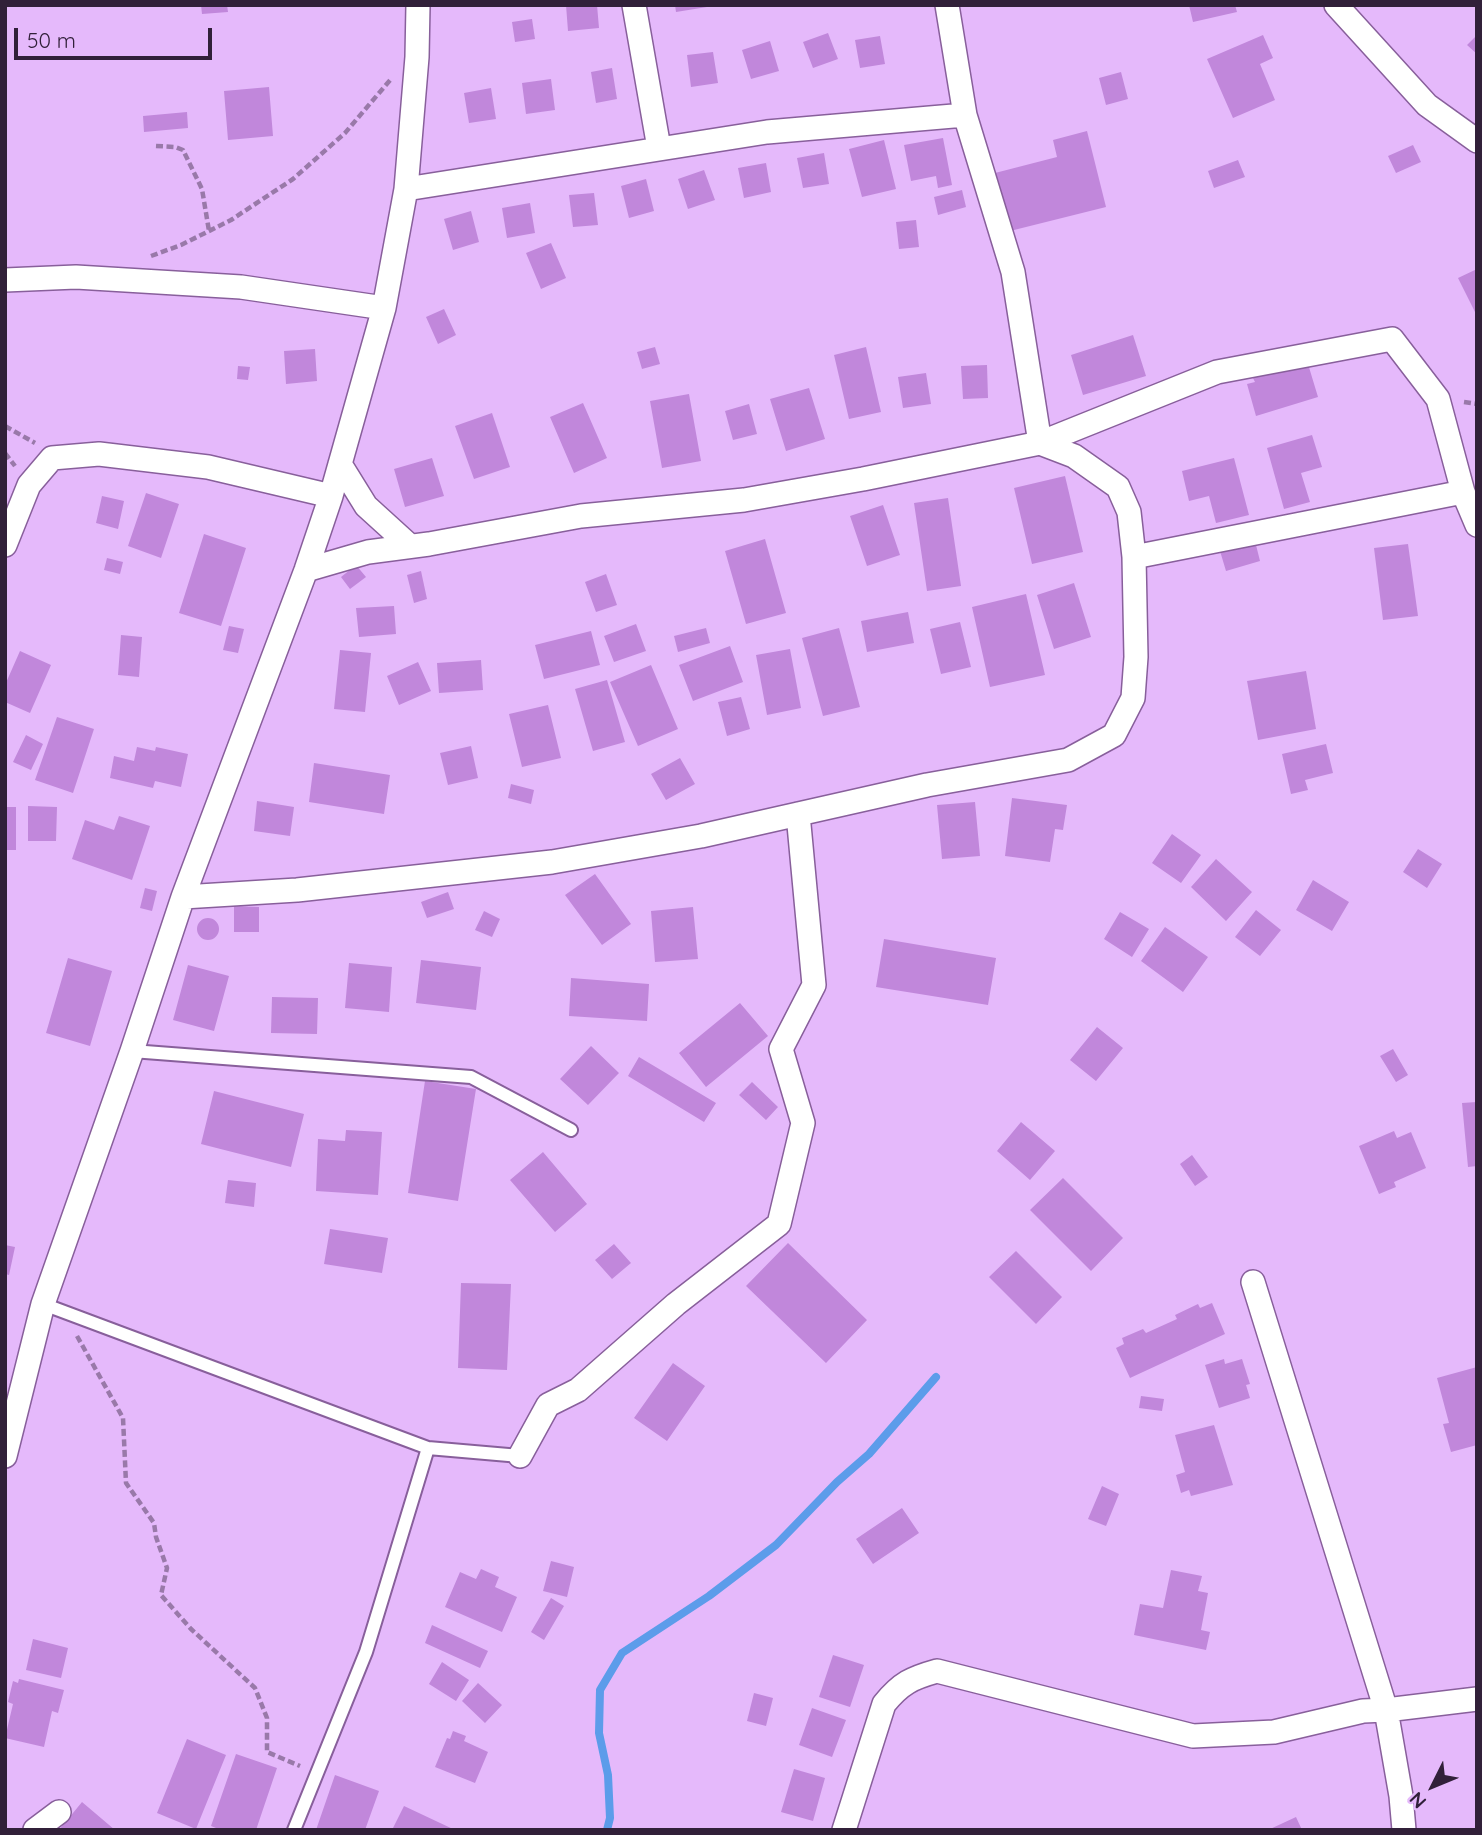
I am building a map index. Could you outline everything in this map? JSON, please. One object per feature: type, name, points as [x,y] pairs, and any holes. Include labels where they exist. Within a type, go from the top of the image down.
[{"type":"street","points":[[5,1456],[43,1304],[183,897],[306,570],[331,496],[384,308],[406,189],[417,57],[418,5]]},
{"type":"street","points":[[634,5],[659,148]]},
{"type":"street","points":[[947,5],[965,115],[1013,272],[1040,443]]},
{"type":"street","points":[[1336,5],[1427,105],[1477,141]]},
{"type":"street","points":[[406,189],[766,132],[965,115]]},
{"type":"street","points":[[5,280],[76,277],[241,287],[384,308]]},
{"type":"street","points":[[306,570],[368,552],[581,516],[744,500],[1040,443],[1217,372],[1392,339],[1438,400],[1463,492],[1477,525]]},
{"type":"street","points":[[183,897],[297,890],[552,862],[701,836],[927,785],[1068,760],[1114,735],[1133,698],[1136,657],[1134,557],[1129,512],[1118,487],[1073,456],[1040,443]]},
{"type":"street","points":[[8,531],[29,485],[52,458],[99,454],[208,467],[331,496]]},
{"type":"street","points":[[340,464],[366,506],[410,546]]},
{"type":"street","points":[[1134,557],[1463,492]]},
{"type":"street","points":[[520,1456],[548,1405],[578,1390],[676,1304],[779,1224],[803,1123],[781,1049],[814,985],[798,814]]},
{"type":"street","points":[[1253,1282],[1386,1710],[1404,1830]]},
{"type":"street","points":[[844,1830],[884,1704],[896,1689],[912,1678],[937,1671],[1193,1736],[1274,1732],[1363,1711],[1477,1699]]},
{"type":"street","points":[[35,1830],[59,1812]]},
{"type":"lane","points":[[132,1051],[471,1077],[571,1130]]},
{"type":"lane","points":[[43,1304],[428,1448],[520,1456]]},
{"type":"lane","points":[[294,1830],[366,1652],[428,1448]]},
{"type":"path","points":[[135,280],[142,259],[181,245],[231,220],[293,179],[345,133],[386,83],[417,57]]},
{"type":"path","points":[[156,146],[183,150],[202,190],[209,231]]},
{"type":"path","points":[[80,1317],[76,1335],[123,1418],[126,1483],[154,1523],[167,1568],[161,1595],[191,1629],[255,1688],[267,1718],[267,1752],[317,1773]]},
{"type":"building","points":[[201,5],[227,5],[228,12],[202,14]]},
{"type":"building","points":[[566,5],[597,5],[599,28],[568,31]]},
{"type":"building","points":[[675,5],[706,5],[707,7],[676,12]]},
{"type":"building","points":[[1189,5],[1235,5],[1237,12],[1193,22]]},
{"type":"building","points":[[532,19],[535,39],[515,42],[512,22]]},
{"type":"building","points":[[828,33],[838,59],[813,68],[803,42]]},
{"type":"building","points":[[1263,35],[1273,58],[1260,64],[1275,100],[1233,118],[1207,59]]},
{"type":"building","points":[[1477,35],[1477,54],[1467,45]]},
{"type":"building","points":[[880,36],[885,64],[860,68],[855,40]]},
{"type":"building","points":[[770,41],[779,71],[751,79],[742,50]]},
{"type":"building","points":[[713,52],[718,83],[691,87],[687,55]]},
{"type":"building","points":[[612,68],[617,99],[596,103],[591,72]]},
{"type":"building","points":[[1121,72],[1128,99],[1106,105],[1099,78]]},
{"type":"building","points":[[551,79],[555,110],[526,114],[522,83]]},
{"type":"building","points":[[269,87],[273,136],[228,140],[224,91]]},
{"type":"building","points":[[491,88],[496,119],[469,123],[464,93]]},
{"type":"building","points":[[187,112],[188,128],[144,132],[143,116]]},
{"type":"building","points":[[1087,131],[1106,207],[1010,231],[995,173],[1057,157],[1053,140]]},
{"type":"building","points":[[943,138],[952,185],[938,188],[936,176],[911,181],[904,145]]},
{"type":"building","points":[[884,140],[896,189],[862,197],[849,149]]},
{"type":"building","points":[[1413,145],[1421,162],[1396,173],[1388,156]]},
{"type":"building","points":[[824,153],[829,184],[803,188],[797,158]]},
{"type":"building","points":[[1238,160],[1245,177],[1214,188],[1208,171]]},
{"type":"building","points":[[766,163],[771,192],[744,198],[738,168]]},
{"type":"building","points":[[704,170],[715,200],[688,209],[678,179]]},
{"type":"building","points":[[646,179],[654,211],[629,218],[621,186]]},
{"type":"building","points":[[962,190],[966,207],[938,215],[934,197]]},
{"type":"building","points":[[594,193],[598,225],[573,227],[569,195]]},
{"type":"building","points":[[530,203],[535,233],[507,238],[502,208]]},
{"type":"building","points":[[471,211],[479,242],[453,250],[444,219]]},
{"type":"building","points":[[916,220],[919,247],[899,249],[896,222]]},
{"type":"building","points":[[551,243],[566,278],[541,289],[526,253]]},
{"type":"building","points":[[1477,269],[1477,316],[1458,278]]},
{"type":"building","points":[[444,309],[456,335],[438,344],[426,317]]},
{"type":"building","points":[[1133,335],[1146,376],[1083,395],[1071,355]]},
{"type":"building","points":[[655,347],[660,364],[642,369],[637,352]]},
{"type":"building","points":[[866,347],[881,412],[849,419],[834,355]]},
{"type":"building","points":[[315,349],[317,381],[286,384],[284,351]]},
{"type":"building","points":[[1308,364],[1318,397],[1256,416],[1247,384],[1255,382],[1252,376]]},
{"type":"building","points":[[987,365],[988,398],[963,399],[961,366]]},
{"type":"building","points":[[238,366],[250,367],[248,380],[237,379]]},
{"type":"building","points":[[926,373],[931,404],[903,408],[898,377]]},
{"type":"building","points":[[809,388],[825,439],[786,451],[770,399]]},
{"type":"building","points":[[689,394],[701,461],[662,468],[650,401]]},
{"type":"building","points":[[583,403],[607,458],[574,473],[550,417]]},
{"type":"building","points":[[749,404],[757,434],[733,440],[725,411]]},
{"type":"building","points":[[492,413],[510,467],[474,479],[455,426]]},
{"type":"building","points":[[1312,435],[1322,467],[1301,473],[1310,502],[1284,509],[1267,448]]},
{"type":"building","points":[[432,458],[444,496],[405,507],[394,469]]},
{"type":"building","points":[[1234,458],[1249,515],[1216,523],[1209,496],[1189,501],[1182,471]]},
{"type":"building","points":[[1065,476],[1083,552],[1032,564],[1014,488]]},
{"type":"building","points":[[146,493],[179,504],[161,558],[128,546]]},
{"type":"building","points":[[102,496],[124,501],[118,529],[96,523]]},
{"type":"building","points":[[948,498],[961,586],[927,591],[914,503]]},
{"type":"building","points":[[883,505],[900,555],[867,566],[850,516]]},
{"type":"building","points":[[204,534],[246,548],[221,626],[179,613]]},
{"type":"building","points":[[765,539],[786,613],[746,624],[725,551]]},
{"type":"building","points":[[1255,541],[1260,561],[1226,571],[1220,551]]},
{"type":"building","points":[[1408,544],[1418,616],[1383,620],[1374,548]]},
{"type":"building","points":[[107,558],[123,562],[120,574],[104,570]]},
{"type":"building","points":[[356,565],[366,577],[350,589],[341,577]]},
{"type":"building","points":[[421,571],[427,599],[414,603],[407,575]]},
{"type":"building","points":[[606,574],[617,605],[596,612],[585,582]]},
{"type":"building","points":[[1074,583],[1091,637],[1054,649],[1037,595]]},
{"type":"building","points":[[1026,594],[1045,675],[990,687],[972,607]]},
{"type":"building","points":[[394,606],[396,634],[359,637],[356,608]]},
{"type":"building","points":[[908,612],[914,643],[867,652],[861,621]]},
{"type":"building","points":[[960,622],[971,667],[941,674],[930,629]]},
{"type":"building","points":[[636,624],[646,651],[614,662],[604,636]]},
{"type":"building","points":[[229,626],[244,629],[238,653],[223,650]]},
{"type":"building","points":[[706,628],[710,643],[678,652],[674,636]]},
{"type":"building","points":[[839,628],[860,707],[823,716],[802,638]]},
{"type":"building","points":[[591,631],[600,665],[544,679],[535,645]]},
{"type":"building","points":[[121,635],[142,637],[139,677],[118,675]]},
{"type":"building","points":[[730,646],[743,682],[693,701],[679,665]]},
{"type":"building","points":[[790,649],[801,708],[767,715],[756,655]]},
{"type":"building","points":[[340,650],[371,653],[365,712],[334,709]]},
{"type":"building","points":[[20,651],[51,665],[30,713],[5,702],[5,685]]},
{"type":"building","points":[[481,660],[483,690],[439,693],[437,663]]},
{"type":"building","points":[[418,662],[431,691],[399,705],[387,676]]},
{"type":"building","points":[[651,665],[678,729],[638,746],[610,682]]},
{"type":"building","points":[[1306,671],[1316,729],[1258,740],[1247,681]]},
{"type":"building","points":[[607,680],[625,742],[593,751],[575,689]]},
{"type":"building","points":[[741,697],[750,729],[727,736],[718,702]]},
{"type":"building","points":[[548,705],[561,758],[522,767],[509,714]]},
{"type":"building","points":[[57,717],[94,729],[73,793],[35,780]]},
{"type":"building","points":[[26,735],[43,744],[31,770],[13,762]]},
{"type":"building","points":[[1326,744],[1333,773],[1305,780],[1308,790],[1291,794],[1282,754]]},
{"type":"building","points":[[471,746],[478,778],[448,785],[440,753]]},
{"type":"building","points":[[137,747],[155,751],[156,747],[188,754],[181,787],[155,781],[153,788],[110,778],[114,756],[134,761]]},
{"type":"building","points":[[680,758],[695,784],[666,800],[651,774]]},
{"type":"building","points":[[314,763],[390,775],[384,814],[309,802]]},
{"type":"building","points":[[511,784],[534,790],[531,804],[508,798]]},
{"type":"building","points":[[1012,798],[1067,805],[1063,830],[1055,829],[1050,862],[1005,856]]},
{"type":"building","points":[[257,801],[294,807],[290,836],[254,831]]},
{"type":"building","points":[[975,802],[980,856],[942,859],[937,805]]},
{"type":"building","points":[[28,806],[57,807],[56,841],[28,841]]},
{"type":"building","points":[[5,807],[16,807],[16,850],[5,850]]},
{"type":"building","points":[[119,816],[150,826],[132,880],[72,859],[85,820],[114,830]]},
{"type":"building","points":[[1172,834],[1201,855],[1181,883],[1152,863]]},
{"type":"building","points":[[1418,849],[1442,864],[1427,888],[1403,872]]},
{"type":"building","points":[[1216,859],[1252,892],[1226,921],[1191,887]]},
{"type":"building","points":[[595,874],[631,924],[602,945],[565,895]]},
{"type":"building","points":[[1313,880],[1349,902],[1332,931],[1296,910]]},
{"type":"building","points":[[145,888],[157,891],[152,911],[140,908]]},
{"type":"building","points":[[448,892],[454,909],[427,918],[421,902]]},
{"type":"building","points":[[234,906],[259,907],[259,932],[234,932]]},
{"type":"building","points":[[693,907],[698,959],[655,962],[651,911]]},
{"type":"building","points":[[1256,910],[1281,930],[1260,956],[1235,937]]},
{"type":"building","points":[[484,911],[500,919],[492,937],[475,930]]},
{"type":"building","points":[[1120,912],[1149,929],[1132,957],[1104,939]]},
{"type":"building","points":[[204,918],[212,918],[219,925],[219,933],[212,940],[204,940],[197,933],[197,925]]},
{"type":"building","points":[[1165,927],[1208,957],[1183,992],[1141,961]]},
{"type":"building","points":[[884,939],[996,958],[988,1005],[876,987]]},
{"type":"building","points":[[68,958],[112,971],[90,1046],[46,1033]]},
{"type":"building","points":[[421,960],[481,967],[476,1010],[416,1003]]},
{"type":"building","points":[[349,963],[392,967],[389,1012],[345,1008]]},
{"type":"building","points":[[188,965],[229,976],[214,1031],[173,1020]]},
{"type":"building","points":[[571,978],[649,984],[647,1021],[569,1016]]},
{"type":"building","points":[[272,997],[318,998],[317,1034],[271,1033]]},
{"type":"building","points":[[740,1003],[768,1036],[706,1087],[679,1053]]},
{"type":"building","points":[[1097,1027],[1123,1048],[1096,1081],[1070,1060]]},
{"type":"building","points":[[591,1046],[619,1073],[588,1105],[560,1079]]},
{"type":"building","points":[[1393,1049],[1408,1075],[1396,1082],[1380,1056]]},
{"type":"building","points":[[639,1057],[716,1103],[704,1122],[628,1076]]},
{"type":"building","points":[[425,1081],[476,1089],[458,1201],[408,1193]]},
{"type":"building","points":[[752,1082],[778,1107],[766,1120],[739,1095]]},
{"type":"building","points":[[214,1091],[304,1114],[291,1167],[201,1144]]},
{"type":"building","points":[[1477,1102],[1477,1166],[1468,1167],[1462,1103]]},
{"type":"building","points":[[1021,1122],[1055,1151],[1030,1180],[997,1151]]},
{"type":"building","points":[[346,1130],[382,1132],[378,1195],[316,1191],[318,1139],[345,1141]]},
{"type":"building","points":[[1394,1131],[1397,1138],[1411,1132],[1426,1168],[1394,1182],[1396,1187],[1379,1194],[1359,1146]]},
{"type":"building","points":[[543,1152],[587,1204],[555,1232],[510,1180]]},
{"type":"building","points":[[1192,1155],[1208,1177],[1195,1186],[1180,1164]]},
{"type":"building","points":[[1063,1178],[1123,1238],[1091,1271],[1030,1210]]},
{"type":"building","points":[[228,1180],[256,1183],[254,1207],[225,1203]]},
{"type":"building","points":[[330,1229],[388,1238],[382,1273],[324,1264]]},
{"type":"building","points":[[788,1243],[867,1320],[826,1363],[746,1286]]},
{"type":"building","points":[[614,1244],[631,1263],[612,1279],[595,1260]]},
{"type":"building","points":[[5,1245],[15,1247],[9,1275],[5,1274]]},
{"type":"building","points":[[1016,1251],[1062,1297],[1036,1324],[989,1277]]},
{"type":"building","points":[[461,1283],[511,1284],[507,1370],[458,1368]]},
{"type":"building","points":[[1212,1303],[1225,1334],[1130,1378],[1116,1348],[1124,1344],[1122,1338],[1143,1329],[1146,1333],[1177,1319],[1175,1315],[1198,1304],[1200,1308]]},
{"type":"building","points":[[1224,1359],[1225,1364],[1242,1359],[1250,1384],[1246,1385],[1250,1398],[1219,1408],[1205,1365]]},
{"type":"building","points":[[673,1363],[705,1386],[667,1441],[634,1418]]},
{"type":"building","points":[[1477,1367],[1477,1445],[1451,1452],[1443,1424],[1449,1423],[1437,1378]]},
{"type":"building","points":[[1141,1396],[1164,1399],[1162,1411],[1139,1408]]},
{"type":"building","points":[[1214,1425],[1233,1485],[1191,1496],[1189,1490],[1181,1493],[1176,1475],[1185,1472],[1175,1435]]},
{"type":"building","points":[[1102,1486],[1119,1494],[1106,1526],[1088,1519]]},
{"type":"building","points":[[902,1508],[919,1533],[873,1564],[856,1539]]},
{"type":"building","points":[[551,1561],[574,1567],[567,1597],[543,1591]]},
{"type":"building","points":[[481,1569],[499,1577],[495,1587],[517,1597],[502,1632],[445,1607],[460,1572],[476,1579]]},
{"type":"building","points":[[1171,1570],[1202,1576],[1198,1591],[1208,1593],[1201,1630],[1210,1632],[1206,1650],[1134,1635],[1140,1604],[1163,1608]]},
{"type":"building","points":[[551,1598],[564,1606],[544,1640],[531,1632]]},
{"type":"building","points":[[432,1625],[488,1651],[480,1668],[425,1643]]},
{"type":"building","points":[[33,1639],[68,1648],[61,1678],[26,1670]]},
{"type":"building","points":[[833,1655],[864,1665],[850,1707],[819,1697]]},
{"type":"building","points":[[442,1662],[469,1680],[456,1701],[429,1684]]},
{"type":"building","points":[[19,1679],[64,1690],[58,1713],[52,1711],[44,1747],[5,1738],[13,1704],[8,1702],[13,1681],[18,1683]]},
{"type":"building","points":[[478,1683],[502,1705],[485,1723],[462,1701]]},
{"type":"building","points":[[754,1693],[773,1698],[766,1726],[747,1721]]},
{"type":"building","points":[[812,1708],[846,1720],[832,1757],[799,1745]]},
{"type":"building","points":[[453,1731],[466,1736],[464,1741],[488,1752],[475,1783],[435,1767],[447,1738],[450,1739]]},
{"type":"building","points":[[187,1739],[226,1755],[196,1829],[157,1813]]},
{"type":"building","points":[[236,1754],[277,1768],[256,1830],[221,1830],[211,1826]]},
{"type":"building","points":[[794,1769],[825,1778],[813,1821],[781,1812]]},
{"type":"building","points":[[335,1775],[379,1791],[365,1830],[316,1830]]},
{"type":"building","points":[[82,1802],[115,1830],[59,1830]]},
{"type":"building","points":[[404,1806],[455,1830],[392,1830]]},
{"type":"building","points":[[1296,1817],[1302,1830],[1268,1830]]},
{"type":"waterway","points":[[607,1830],[610,1818],[608,1775],[599,1733],[600,1690],[622,1653],[709,1596],[776,1545],[837,1482],[869,1454],[936,1377]]}]
